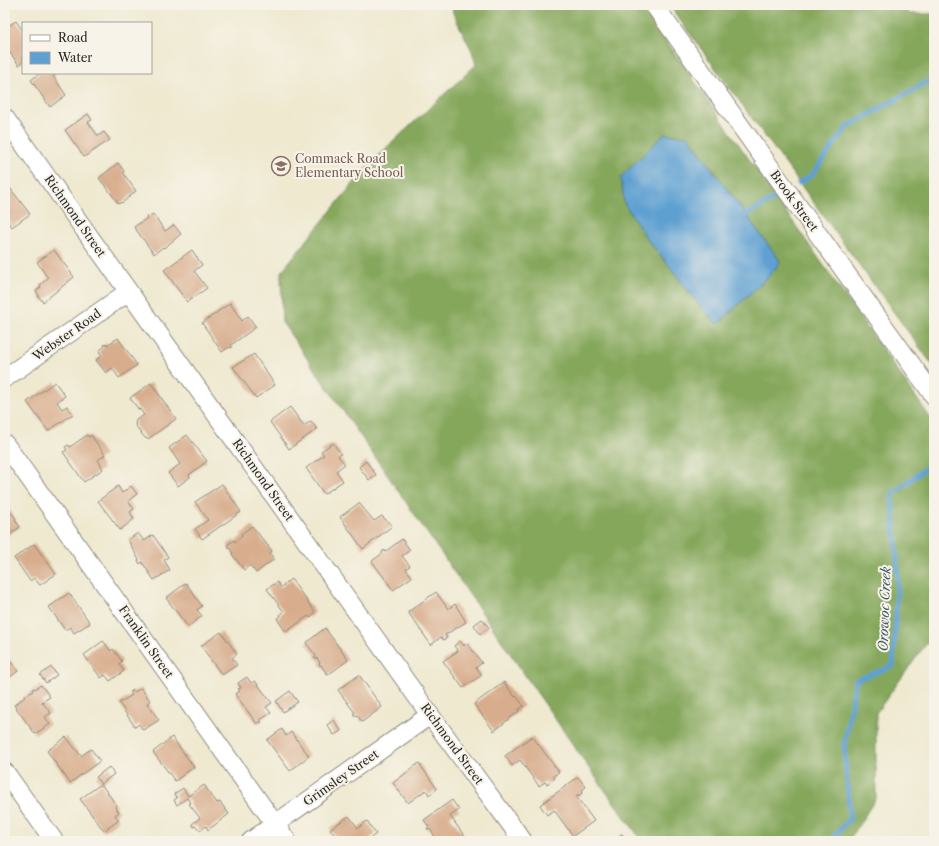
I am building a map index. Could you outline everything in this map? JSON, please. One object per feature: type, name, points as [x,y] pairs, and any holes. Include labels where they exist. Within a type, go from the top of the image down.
[{"type":"street","name":"Brook Street","points":[[654,5],[934,396]]},
{"type":"street","name":"Richmond Street","points":[[5,118],[430,715],[523,841]]},
{"type":"street","name":"Webster Road","points":[[5,378],[128,292]]},
{"type":"street","name":"Franklin Street","points":[[5,444],[287,841]]},
{"type":"street","name":"Grimsley Street","points":[[251,841],[430,715]]},
{"type":"street","points":[[5,772],[54,841]]},
{"type":"green space","points":[[452,5],[641,5],[934,423],[934,633],[876,713],[876,798],[849,841],[642,841],[591,771],[282,322],[281,272],[370,163],[476,65],[472,51],[453,13]],"holes":[[[688,136],[780,261],[773,272],[718,324],[703,310],[647,239]]]},
{"type":"green space","points":[[669,5],[903,5],[909,14],[934,14],[934,367]]},
{"type":"water","points":[[664,134],[688,136],[780,261],[773,272],[718,324],[703,310],[647,239],[624,203],[621,177]]},
{"type":"building","points":[[16,21],[22,30],[22,62],[19,65],[5,46],[5,28]]},
{"type":"building","points":[[39,74],[56,74],[53,76],[66,95],[50,107],[31,80]]},
{"type":"building","points":[[88,114],[92,120],[88,122],[98,136],[104,132],[110,140],[84,157],[65,130]]},
{"type":"building","points":[[118,163],[124,171],[123,173],[136,191],[119,204],[99,178]]},
{"type":"building","points":[[10,188],[30,214],[12,227],[5,218],[5,191]]},
{"type":"building","points":[[153,214],[165,231],[174,225],[181,234],[154,254],[134,227],[147,218],[146,217]]},
{"type":"building","points":[[54,250],[74,277],[43,302],[36,291],[48,278],[37,262]]},
{"type":"building","points":[[192,250],[202,265],[194,271],[207,288],[187,302],[164,270]]},
{"type":"building","points":[[230,303],[242,321],[248,316],[256,327],[231,345],[232,347],[229,347],[222,352],[202,323]]},
{"type":"building","points":[[118,338],[137,365],[119,378],[112,368],[106,373],[96,360],[102,356],[99,351],[105,346],[104,345],[106,343],[107,345]]},
{"type":"building","points":[[254,354],[275,385],[256,398],[233,367]]},
{"type":"building","points":[[55,382],[65,396],[57,402],[62,409],[67,406],[73,414],[48,431],[27,402]]},
{"type":"building","points":[[151,383],[176,419],[148,439],[145,438],[135,425],[136,420],[144,415],[130,398]]},
{"type":"building","points":[[290,407],[304,426],[311,421],[317,429],[289,449],[270,422]]},
{"type":"building","points":[[87,435],[89,437],[91,435],[105,455],[98,460],[103,469],[84,482],[63,452],[67,450],[65,447],[68,445],[70,447]]},
{"type":"building","points":[[187,435],[207,461],[178,486],[168,473],[180,464],[169,448]]},
{"type":"building","points":[[333,443],[341,454],[338,456],[345,464],[336,471],[343,481],[324,494],[306,468],[324,455],[321,451]]},
{"type":"building","points":[[366,461],[376,475],[369,480],[359,467]]},
{"type":"building","points":[[222,484],[241,512],[202,539],[195,529],[208,520],[195,502]]},
{"type":"building","points":[[118,486],[122,493],[131,486],[137,494],[128,501],[134,509],[130,512],[134,519],[120,530],[98,501]]},
{"type":"building","points":[[359,503],[374,521],[382,516],[392,526],[363,549],[340,517]]},
{"type":"building","points":[[5,504],[20,527],[6,537],[5,535]]},
{"type":"building","points":[[252,526],[272,551],[270,553],[274,559],[256,573],[250,565],[244,570],[227,545],[234,540],[235,542],[242,536],[241,534]]},
{"type":"building","points":[[138,533],[144,541],[153,535],[168,557],[164,560],[170,570],[154,580],[142,562],[140,564],[128,540]]},
{"type":"building","points":[[402,539],[410,550],[402,556],[410,566],[406,569],[412,577],[393,590],[372,561],[383,553],[382,552],[384,550],[385,552]]},
{"type":"building","points":[[34,544],[56,574],[40,585],[34,578],[30,581],[14,558]]},
{"type":"building","points":[[291,579],[315,612],[310,618],[308,616],[286,632],[277,619],[281,616],[280,614],[284,612],[267,589],[277,582],[281,587]]},
{"type":"building","points":[[186,583],[202,606],[197,610],[202,616],[188,627],[166,598]]},
{"type":"building","points":[[436,592],[448,609],[455,604],[466,622],[445,635],[447,638],[443,640],[441,637],[431,645],[408,612]]},
{"type":"building","points":[[69,593],[90,623],[74,633],[70,627],[65,630],[49,607]]},
{"type":"building","points":[[482,619],[489,628],[480,634],[474,625]]},
{"type":"building","points":[[325,628],[348,660],[328,675],[321,665],[320,666],[317,658],[314,658],[316,656],[306,643]]},
{"type":"building","points":[[221,632],[237,654],[232,658],[237,665],[222,675],[201,646]]},
{"type":"building","points":[[103,641],[111,651],[113,649],[122,661],[119,664],[124,671],[110,681],[105,675],[101,678],[84,655]]},
{"type":"building","points":[[460,641],[464,646],[467,643],[482,663],[476,667],[482,675],[463,688],[443,661],[458,651],[454,646]]},
{"type":"building","points":[[5,654],[18,671],[5,681]]},
{"type":"building","points":[[51,667],[57,675],[46,683],[40,675]]},
{"type":"building","points":[[359,675],[382,707],[362,722],[357,715],[355,716],[353,714],[355,713],[338,690]]},
{"type":"building","points":[[247,677],[251,683],[255,681],[272,703],[266,707],[271,713],[260,720],[262,722],[258,722],[257,724],[235,694],[240,691],[238,689],[241,688],[238,683]]},
{"type":"building","points":[[504,682],[524,706],[494,731],[474,704]]},
{"type":"building","points":[[41,685],[50,697],[42,702],[51,713],[45,717],[50,724],[35,734],[14,705],[25,697],[24,695],[27,695],[33,691],[32,689],[35,689]]},
{"type":"building","points":[[141,688],[150,701],[147,703],[159,720],[143,730],[139,724],[135,727],[119,703],[132,695],[130,692],[133,690],[134,692]]},
{"type":"building","points":[[290,691],[298,702],[283,712],[276,701]]},
{"type":"building","points":[[334,720],[341,731],[334,735],[327,725]]},
{"type":"building","points":[[282,729],[286,736],[291,732],[309,756],[290,771],[267,740]]},
{"type":"building","points":[[532,736],[559,772],[553,776],[555,778],[547,784],[545,782],[539,786],[520,760],[512,766],[505,756]]},
{"type":"building","points":[[66,737],[81,756],[91,749],[100,761],[70,783],[47,751]]},
{"type":"building","points":[[172,737],[194,767],[175,781],[153,752]]},
{"type":"building","points":[[419,763],[437,789],[429,795],[426,790],[408,803],[393,783]]},
{"type":"building","points":[[109,767],[114,774],[101,784],[96,777]]},
{"type":"building","points":[[578,777],[586,787],[582,790],[583,792],[579,796],[578,794],[576,796],[594,821],[573,836],[554,810],[547,815],[540,805]]},
{"type":"building","points":[[101,784],[117,806],[115,807],[119,812],[115,815],[119,820],[104,831],[80,799]]},
{"type":"building","points":[[204,785],[217,803],[220,802],[229,814],[208,830],[206,826],[200,831],[192,824],[200,818],[189,804],[191,803],[187,798],[177,805],[174,800],[177,798],[174,794],[183,788],[188,796]]},
{"type":"building","points":[[452,800],[459,810],[450,816],[468,841],[438,841],[430,829],[428,830],[427,828],[429,827],[424,820]]},
{"type":"building","points":[[349,816],[358,828],[367,821],[376,834],[367,841],[339,841],[330,829]]},
{"type":"building","points":[[622,834],[627,841],[612,841]]},
{"type":"waterway","points":[[799,183],[811,176],[847,127],[934,78]]},
{"type":"waterway","points":[[746,215],[775,198]]},
{"type":"waterway","name":"Orowoc Creek","points":[[830,841],[850,818],[844,745],[856,680],[893,666],[898,574],[892,494],[934,462]]},
{"type":"place","name":"Commack Road Elementary School","points":[[281,166]]}]
